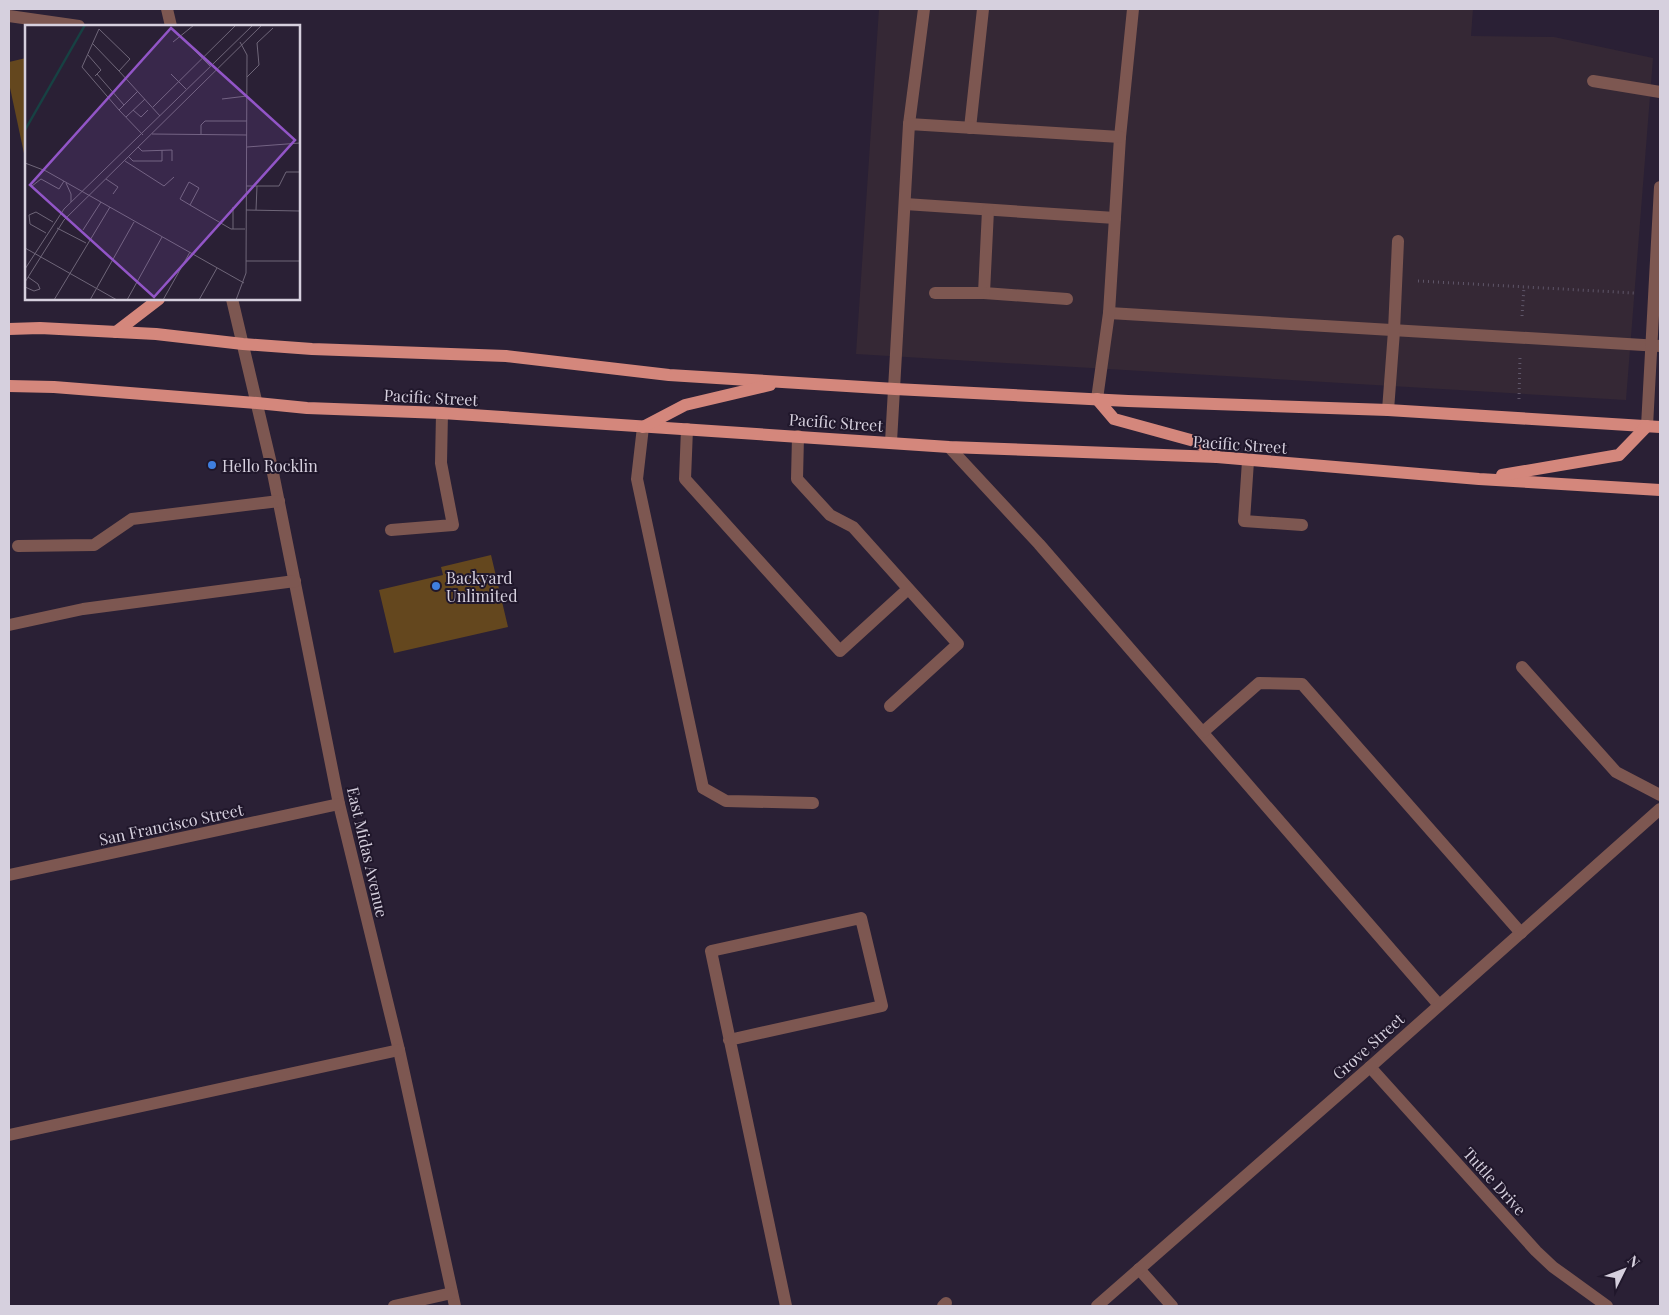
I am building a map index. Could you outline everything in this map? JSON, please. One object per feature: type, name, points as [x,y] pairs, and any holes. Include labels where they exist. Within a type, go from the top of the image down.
[{"type":"main road","points":[[116,332],[158,300]]},
{"type":"main road","points":[[9,329],[40,328],[156,334],[243,344],[371,352],[506,356],[669,375],[895,389],[1388,410],[1660,427]]},
{"type":"main road","points":[[643,427],[685,406],[783,382]]},
{"type":"main road","name":"Pacific Street","points":[[9,386],[54,387],[307,408],[442,413],[949,447],[1217,457],[1479,479],[1660,490]]},
{"type":"main road","points":[[1097,399],[1114,419],[1198,442],[1217,457]]},
{"type":"main road","points":[[1479,479],[1619,455],[1647,426]]},
{"type":"street","points":[[166,9],[171,25]]},
{"type":"street","points":[[891,442],[909,124],[924,9]]},
{"type":"street","points":[[970,128],[983,9]]},
{"type":"street","points":[[1097,399],[1109,313],[1120,137],[1133,9]]},
{"type":"street","points":[[9,16],[72,25]]},
{"type":"street","points":[[1593,81],[1660,92]]},
{"type":"street","points":[[909,124],[1120,137]]},
{"type":"street","points":[[1647,426],[1656,346],[1654,294],[1660,187]]},
{"type":"street","points":[[905,204],[1115,218]]},
{"type":"street","points":[[984,293],[988,210]]},
{"type":"street","points":[[1388,410],[1398,241]]},
{"type":"street","points":[[935,293],[984,293],[1067,299]]},
{"type":"street","name":"East Midas Avenue","points":[[232,300],[279,501],[339,804],[399,1050],[455,1306]]},
{"type":"street","points":[[1109,313],[1656,346]]},
{"type":"street","points":[[391,530],[453,525],[441,463],[442,413]]},
{"type":"street","points":[[643,427],[637,479],[703,788],[726,801],[813,803]]},
{"type":"street","points":[[688,429],[685,479],[840,650],[908,589]]},
{"type":"street","points":[[798,436],[797,479],[830,515],[853,527],[958,644],[890,706]]},
{"type":"street","points":[[949,447],[1039,544],[1439,1005]]},
{"type":"street","points":[[1248,461],[1244,521],[1302,525]]},
{"type":"street","points":[[18,546],[94,545],[132,519],[279,501]]},
{"type":"street","points":[[9,625],[83,608],[295,581]]},
{"type":"street","points":[[1522,667],[1616,772],[1660,795]]},
{"type":"street","points":[[1203,732],[1259,683],[1302,684],[1521,933]]},
{"type":"street","name":"San Francisco Street","points":[[9,875],[339,804]]},
{"type":"street","name":"Grove Street","points":[[1097,1306],[1660,809]]},
{"type":"street","points":[[729,1040],[882,1006],[862,918],[711,951],[729,1040],[786,1306]]},
{"type":"street","points":[[9,1134],[399,1050]]},
{"type":"street","name":"Tuttle Drive","points":[[1370,1067],[1536,1251],[1553,1267],[1607,1306]]},
{"type":"street","points":[[1140,1270],[1172,1306]]},
{"type":"street","points":[[394,1306],[452,1293]]},
{"type":"path","points":[[1396,280],[1654,294]]},
{"type":"path","points":[[1519,380],[1519,401]]},
{"type":"shaded area","points":[[879,9],[1473,9],[1471,36],[1554,37],[1653,58],[1626,400],[856,354]]},
{"type":"building","points":[[25,58],[25,158],[9,83],[9,62]]},
{"type":"building","points":[[491,555],[508,627],[394,653],[379,590],[443,575],[441,567]]},
{"type":"place","name":"Hello Rocklin","points":[[212,465]]},
{"type":"place","name":"Backyard Unlimited","points":[[436,586]]}]
